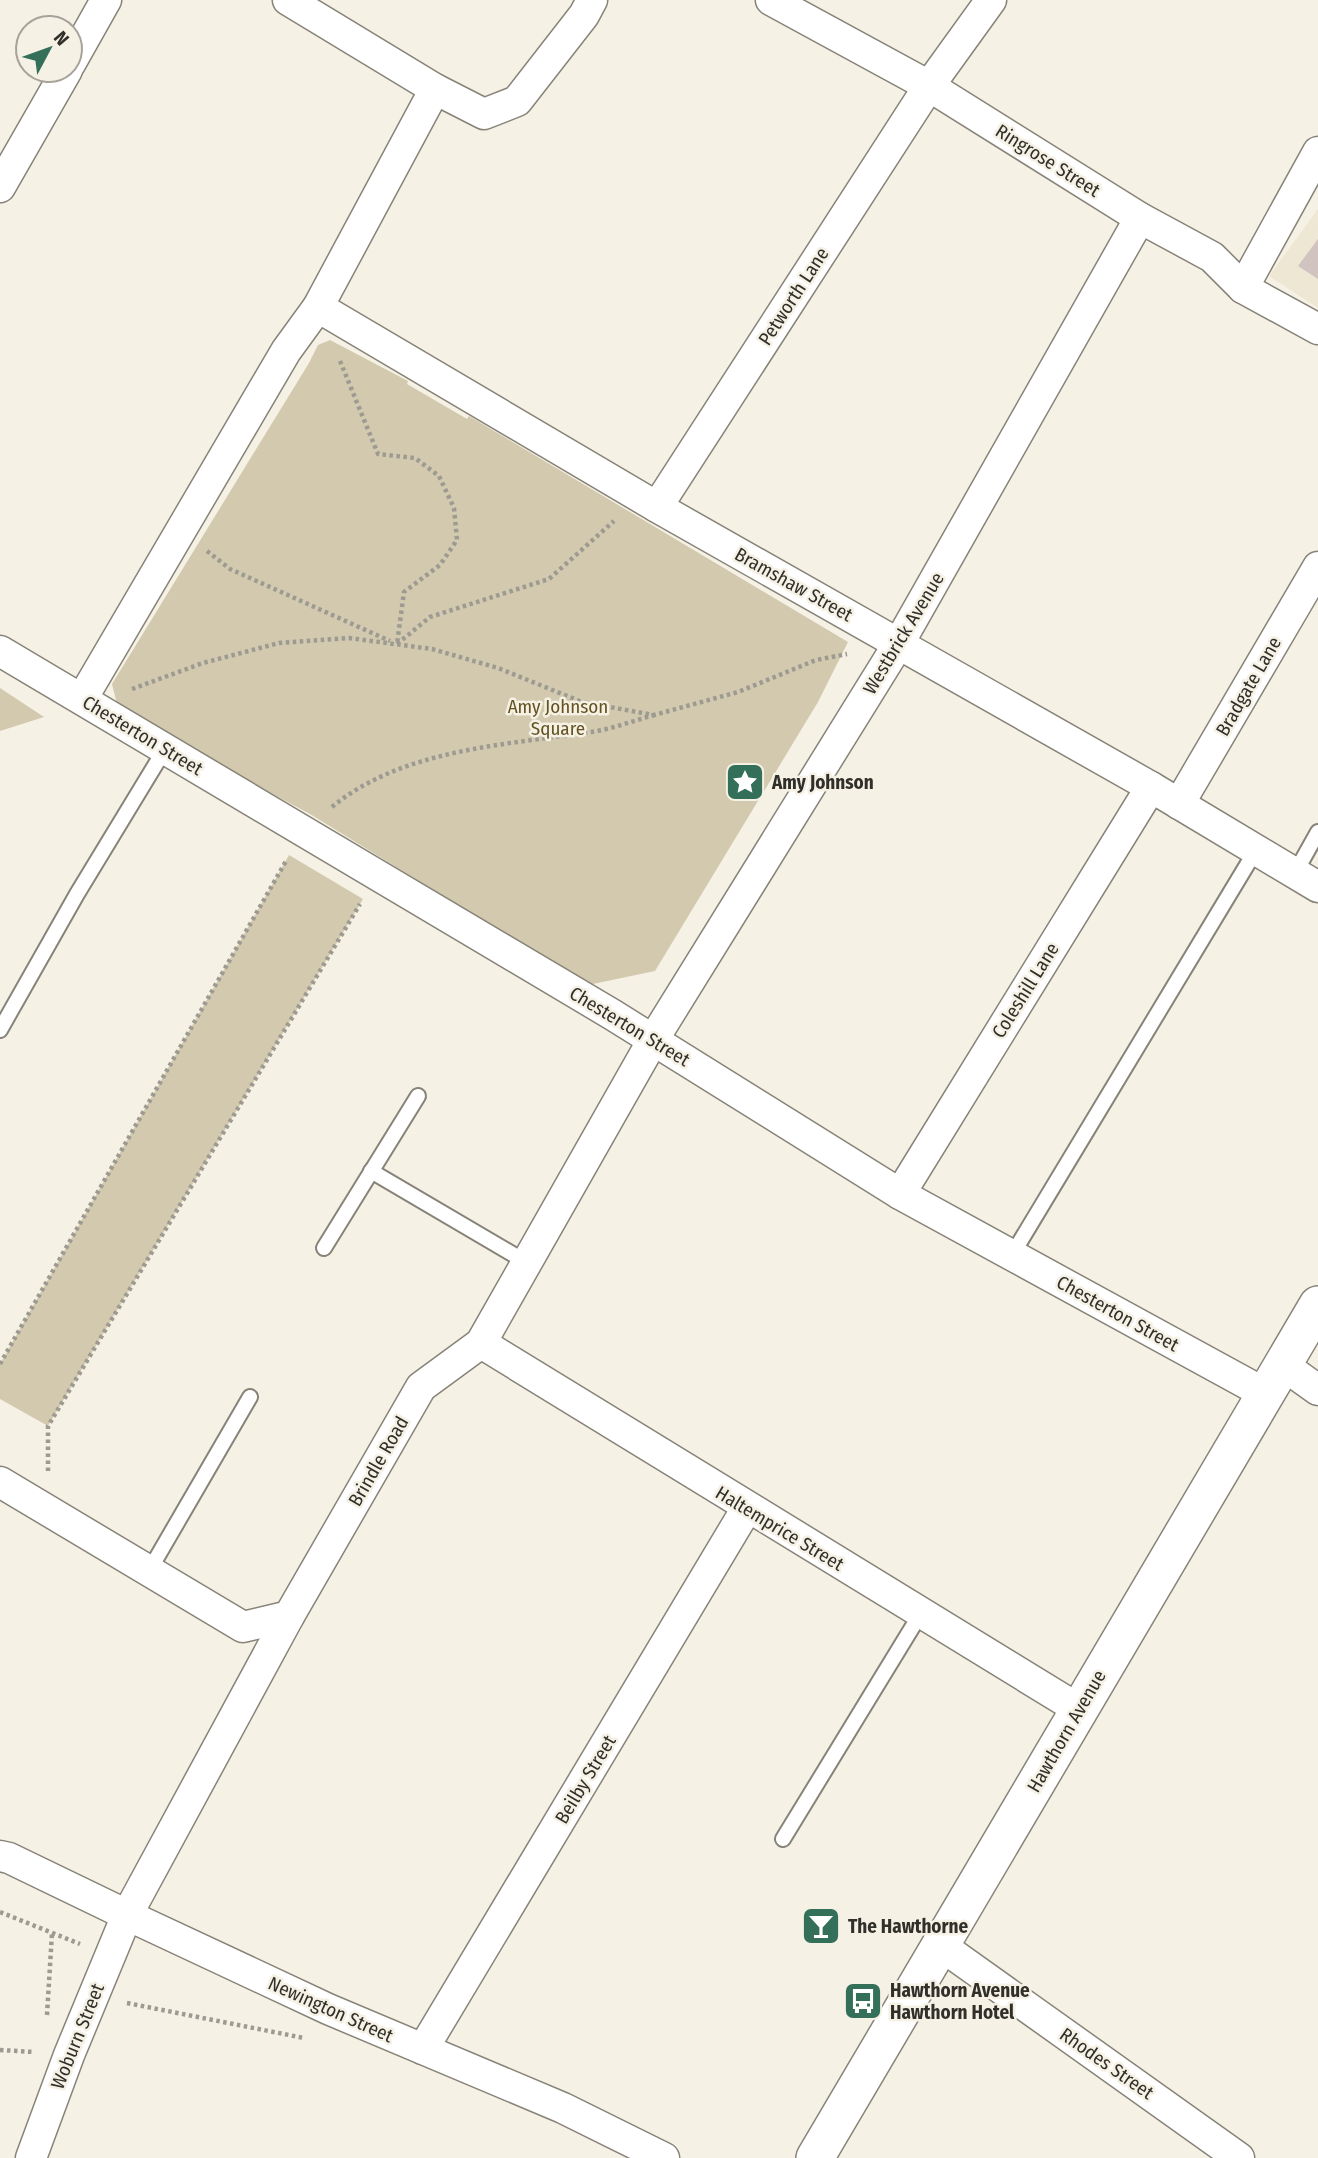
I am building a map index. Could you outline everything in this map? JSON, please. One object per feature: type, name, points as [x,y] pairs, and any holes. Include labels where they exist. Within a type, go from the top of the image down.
[{"type":"street","points":[[84,39],[106,0]]},
{"type":"street","points":[[288,0],[435,89],[485,114],[517,101],[592,0]]},
{"type":"street","name":"Ringrose Street","points":[[771,0],[929,86],[1140,218],[1212,257],[1244,288],[1318,329]]},
{"type":"street","name":"Petworth Lane","points":[[657,507],[929,86],[991,0]]},
{"type":"street","points":[[0,187],[59,84]]},
{"type":"street","points":[[82,699],[286,351],[318,307],[435,89]]},
{"type":"street","points":[[1244,288],[1318,152]]},
{"type":"street","name":"Westbrick Avenue","points":[[653,1040],[899,643],[1140,218]]},
{"type":"street","name":"Bramshaw Street","points":[[318,307],[657,507],[1151,787],[1306,880]]},
{"type":"street","name":"Bradgate Lane","points":[[1179,804],[1318,567]]},
{"type":"street","name":"Chesterton Street","points":[[0,651],[653,1040],[900,1194],[1012,1255],[1273,1379],[1318,1390]]},
{"type":"street","name":"Coleshill Lane","points":[[900,1194],[1151,787]]},
{"type":"street","name":"Brindle Road","points":[[127,1915],[289,1616],[421,1387],[481,1343],[653,1040]]},
{"type":"street","name":"Hawthorn Avenue","points":[[815,2158],[1318,1305]]},
{"type":"street","name":"Haltemprice Street","points":[[481,1343],[1080,1710]]},
{"type":"street","points":[[0,1482],[243,1627],[289,1616]]},
{"type":"street","name":"Beilby Street","points":[[423,2049],[747,1508]]},
{"type":"street","name":"Newington Street","points":[[0,1856],[328,2009],[563,2108],[664,2158]]},
{"type":"street","name":"Woburn Street","points":[[31,2158],[127,1915]]},
{"type":"street","name":"Rhodes Street","points":[[940,1945],[1239,2158]]},
{"type":"lane","points":[[0,1030],[165,749]]},
{"type":"lane","points":[[1306,880],[1318,832]]},
{"type":"lane","points":[[1012,1255],[1256,850]]},
{"type":"lane","points":[[324,1248],[418,1096]]},
{"type":"lane","points":[[371,1171],[526,1262]]},
{"type":"lane","points":[[149,1571],[250,1397]]},
{"type":"lane","points":[[783,1839],[921,1613]]},
{"type":"path","points":[[318,307],[378,453],[415,458],[439,477],[454,508],[457,540],[440,565],[404,592],[397,644]]},
{"type":"path","points":[[397,644],[430,617],[549,579],[626,510],[657,507]]},
{"type":"path","points":[[181,530],[230,569],[397,644]]},
{"type":"path","points":[[82,699],[144,686],[203,663],[279,643],[349,638],[432,649],[498,668],[582,702],[654,715]]},
{"type":"path","points":[[0,1364],[303,831],[342,799],[377,780],[424,761],[485,746],[594,732],[738,692],[816,660],[899,643]]},
{"type":"path","points":[[48,1511],[48,1426],[377,875]]},
{"type":"path","points":[[0,1913],[110,1956]]},
{"type":"path","points":[[47,2023],[52,1933]]},
{"type":"path","points":[[92,1999],[139,2004],[313,2040]]},
{"type":"path","points":[[35,2052],[39,2042]]},
{"type":"shaded area","points":[[1318,209],[1318,308],[1269,276]]},
{"type":"green space","name":"Amy Johnson Square","points":[[330,340],[408,381],[407,384],[467,419],[469,416],[848,642],[818,702],[655,971],[588,985],[310,814],[119,712],[112,684],[318,345]]},
{"type":"green space","points":[[0,688],[44,717],[0,731]]},
{"type":"green space","points":[[289,855],[363,899],[48,1426],[0,1399],[0,1364]]},
{"type":"building","points":[[1318,239],[1318,279],[1298,266]]},
{"type":"place","name":"Amy Johnson","points":[[745,782]]},
{"type":"place","name":"The Hawthorne","points":[[821,1926]]},
{"type":"place","name":"Hawthorn Avenue Hawthorn Hotel","points":[[863,2001]]}]
